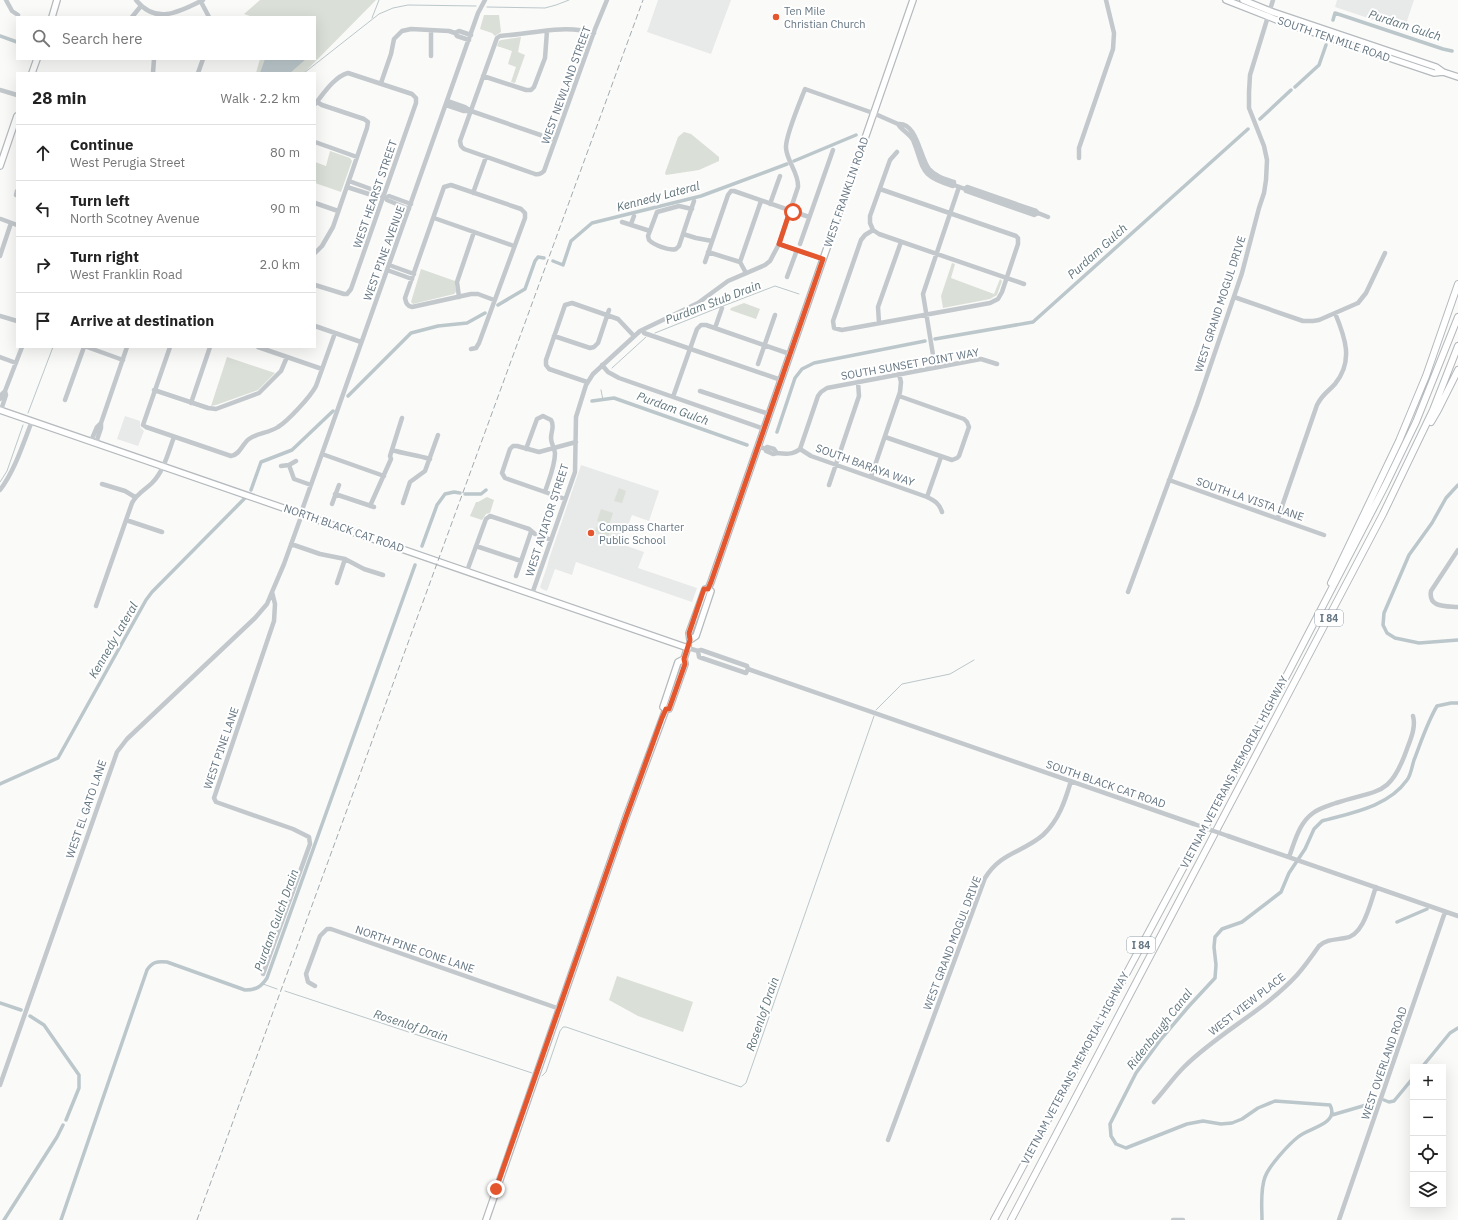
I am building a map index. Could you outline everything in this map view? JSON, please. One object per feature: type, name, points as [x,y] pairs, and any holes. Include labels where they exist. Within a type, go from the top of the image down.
[{"type":"highway","points":[[1289,671],[1399,441],[1426,376],[1458,284]]},
{"type":"highway","name":"VIETNAM VETERANS MEMORIAL HIGHWAY","points":[[994,1220],[1289,671],[1385,486],[1416,422],[1458,317]]},
{"type":"highway","name":"VIETNAM VETERANS MEMORIAL HIGHWAY","points":[[1011,1220],[1383,514],[1419,440],[1458,346]]},
{"type":"highway","points":[[1419,440],[1438,410],[1458,370]]},
{"type":"main road","points":[[52,16],[58,0]]},
{"type":"main road","name":"WEST FRANKLIN ROAD","points":[[486,1220],[626,817],[666,709],[663,707],[678,662],[684,659],[688,648],[690,640],[689,633],[704,589],[708,589],[913,0]]},
{"type":"main road","name":"SOUTH TEN MILE ROAD","points":[[1226,0],[1436,67],[1443,72],[1458,77]]},
{"type":"main road","name":"SOUTH TEN MILE ROAD","points":[[1243,0],[1269,14]]},
{"type":"main road","points":[[32,72],[37,60]]},
{"type":"main road","points":[[0,166],[16,119]]},
{"type":"main road","name":"NORTH BLACK CAT ROAD","points":[[0,410],[688,648]]},
{"type":"street","points":[[0,2],[5,0],[12,11],[18,15]]},
{"type":"street","points":[[136,0],[141,6],[152,12],[168,16],[201,0],[209,16]]},
{"type":"street","name":"WEST PINE AVENUE","points":[[301,514],[484,0]]},
{"type":"street","name":"WEST NEWLAND STREET","points":[[486,156],[535,174],[540,174],[544,171],[607,0]]},
{"type":"street","points":[[1079,158],[1079,148],[1113,49],[1114,33],[1106,0]]},
{"type":"street","name":"WEST GRAND MOGUL DRIVE","points":[[1128,592],[1170,480],[1234,297],[1264,193],[1267,160],[1266,153],[1249,108],[1249,92],[1252,69],[1269,14],[1275,1]]},
{"type":"street","points":[[133,16],[141,6]]},
{"type":"street","points":[[316,253],[322,246],[333,227],[368,122],[364,119],[316,103],[340,76],[348,73],[381,83],[391,54],[394,39],[402,31],[411,29],[449,31],[455,33],[457,36],[470,38]]},
{"type":"street","points":[[473,193],[486,156],[464,149],[461,146],[460,141],[497,38],[500,36],[566,29],[594,33]]},
{"type":"street","points":[[431,31],[431,56]]},
{"type":"street","points":[[483,76],[526,90],[531,90],[534,87],[545,58],[548,31]]},
{"type":"street","points":[[153,72],[154,60]]},
{"type":"street","points":[[198,72],[203,60]]},
{"type":"street","name":"WEST HEARST STREET","points":[[316,285],[341,294],[347,294],[351,289],[416,103],[416,98],[412,94],[381,83]]},
{"type":"street","points":[[634,336],[621,321],[609,313],[567,303],[554,336],[546,360],[546,365],[549,369],[587,382],[602,365],[646,327],[698,304],[728,281],[765,265],[770,261],[779,244],[798,187],[798,182],[786,147],[788,137],[805,89],[873,113],[898,124],[902,123],[911,130],[916,137],[924,162],[933,173],[943,179],[954,182],[957,186],[965,189],[966,191],[1034,215],[1038,213],[1048,217]]},
{"type":"street","points":[[0,90],[16,95]]},
{"type":"street","points":[[447,103],[464,111],[471,111],[555,140]]},
{"type":"street","points":[[316,142],[357,157]]},
{"type":"street","points":[[800,244],[833,150]]},
{"type":"street","points":[[897,152],[890,160],[870,216],[870,223],[873,230],[879,234],[901,242],[1024,284]]},
{"type":"street","points":[[770,204],[780,176]]},
{"type":"street","points":[[349,181],[379,192],[383,196]]},
{"type":"street","points":[[471,349],[476,348],[479,343],[525,218],[525,213],[521,209],[451,185],[444,187],[405,298],[407,305],[412,307],[475,294],[494,300]]},
{"type":"street","points":[[935,368],[925,315],[923,294],[957,186]]},
{"type":"street","points":[[347,187],[378,197],[388,196],[410,206]]},
{"type":"street","points":[[873,230],[865,235],[861,240],[833,322],[834,328],[842,330],[990,303],[998,299],[1002,292],[1018,244],[1018,238],[1014,235],[880,189]]},
{"type":"street","points":[[705,262],[728,195],[731,192],[734,191],[809,217]]},
{"type":"street","points":[[692,209],[680,206],[657,212],[650,231],[649,240],[652,243],[672,250],[676,249],[683,234],[692,209],[694,201]]},
{"type":"street","points":[[740,262],[761,201]]},
{"type":"street","points":[[316,203],[338,211]]},
{"type":"street","points":[[631,224],[634,216]]},
{"type":"street","points":[[434,218],[514,246]]},
{"type":"street","points":[[0,219],[16,225]]},
{"type":"street","points":[[622,222],[650,231]]},
{"type":"street","points":[[0,256],[11,223]]},
{"type":"street","points":[[459,297],[457,282],[474,232]]},
{"type":"street","points":[[683,234],[712,241]]},
{"type":"street","points":[[879,323],[878,308],[901,242]]},
{"type":"street","points":[[316,244],[322,246]]},
{"type":"street","points":[[779,244],[823,259]]},
{"type":"street","points":[[787,277],[797,250]]},
{"type":"street","points":[[708,252],[740,262],[746,273]]},
{"type":"street","points":[[1234,297],[1303,321],[1313,321],[1358,303],[1366,293],[1385,253]]},
{"type":"street","points":[[388,268],[413,276]]},
{"type":"street","points":[[715,328],[722,308]]},
{"type":"street","points":[[554,336],[590,348],[594,347],[598,343],[609,313]]},
{"type":"street","points":[[1278,518],[1317,404],[1322,396],[1334,386],[1339,379],[1345,361],[1346,346],[1336,313]]},
{"type":"street","points":[[758,364],[775,315]]},
{"type":"street","points":[[0,316],[16,321]]},
{"type":"street","points":[[672,397],[697,329],[701,325],[706,325],[790,354]]},
{"type":"street","points":[[316,326],[361,342]]},
{"type":"street","points":[[644,332],[781,380]]},
{"type":"street","points":[[170,348],[143,424],[146,427],[228,456],[235,456],[245,442],[278,427],[312,394],[335,333]]},
{"type":"street","points":[[0,410],[22,348]]},
{"type":"street","points":[[65,400],[84,348]]},
{"type":"street","points":[[90,348],[123,360]]},
{"type":"street","points":[[94,442],[97,426],[101,423],[127,348]]},
{"type":"street","points":[[191,403],[210,348]]},
{"type":"street","points":[[261,348],[322,369]]},
{"type":"street","points":[[0,357],[16,363]]},
{"type":"street","points":[[154,390],[191,403],[216,409],[262,391],[281,371],[287,357]]},
{"type":"street","name":"SOUTH SUNSET POINT WAY","points":[[800,449],[818,396],[826,389],[981,359],[996,364]]},
{"type":"street","points":[[602,365],[608,372],[619,378],[764,428]]},
{"type":"street","points":[[871,478],[899,396],[901,387],[899,374]]},
{"type":"street","name":"WEST AVIATOR STREET","points":[[532,594],[575,472],[576,417],[587,382]]},
{"type":"street","points":[[829,484],[860,396],[858,382]]},
{"type":"street","points":[[0,399],[2,394],[6,391]]},
{"type":"street","points":[[700,391],[769,414]]},
{"type":"street","points":[[885,437],[949,460],[954,460],[959,456],[969,427],[968,422],[964,419],[899,396]]},
{"type":"street","points":[[526,449],[536,421],[540,417],[544,417],[552,421],[551,437],[554,448],[554,463],[545,492]]},
{"type":"street","points":[[336,494],[372,507],[390,460],[402,418]]},
{"type":"street","points":[[0,490],[13,468],[32,421]]},
{"type":"street","points":[[403,503],[410,482],[425,471],[438,435]]},
{"type":"street","points":[[96,606],[135,497],[152,484],[163,467],[174,437]]},
{"type":"street","points":[[565,499],[505,478],[502,475],[502,471],[510,449],[513,446],[539,452],[576,442]]},
{"type":"street","name":"SOUTH BARAYA WAY","points":[[757,446],[766,449],[766,451],[773,454],[787,454],[800,449],[811,456],[927,497],[935,501],[940,506],[942,512]]},
{"type":"street","points":[[392,450],[430,459]]},
{"type":"street","points":[[322,454],[384,476]]},
{"type":"street","points":[[927,497],[941,457]]},
{"type":"street","points":[[281,466],[289,465],[296,461]]},
{"type":"street","points":[[289,465],[294,478],[311,485]]},
{"type":"street","name":"SOUTH LA VISTA LANE","points":[[1170,480],[1324,534]]},
{"type":"street","points":[[102,484],[135,497]]},
{"type":"street","points":[[332,504],[339,485]]},
{"type":"street","points":[[272,592],[292,544],[301,514]]},
{"type":"street","points":[[467,571],[488,517],[492,516],[529,529],[531,532],[551,540]]},
{"type":"street","points":[[126,520],[162,532]]},
{"type":"street","points":[[516,576],[531,532]]},
{"type":"street","points":[[292,544],[320,554],[345,559],[383,575]]},
{"type":"street","points":[[476,546],[521,561]]},
{"type":"street","points":[[1458,550],[1431,591],[1431,598],[1433,602],[1439,606],[1458,607]]},
{"type":"street","points":[[337,583],[345,559]]},
{"type":"street","name":"WEST PINE LANE","points":[[263,974],[310,844],[310,839],[293,829],[216,802],[214,798],[274,621],[275,604],[272,592]]},
{"type":"street","name":"WEST EL GATO LANE","points":[[0,1085],[117,752],[128,739],[255,618],[267,604],[272,592]]},
{"type":"street","name":"SOUTH BLACK CAT ROAD","points":[[688,648],[698,651],[701,650],[747,666],[748,669],[1458,916]]},
{"type":"street","name":"SOUTH BLACK CAT ROAD","points":[[698,651],[699,657],[706,660],[746,673],[748,669]]},
{"type":"street","points":[[1289,857],[1300,827],[1312,813],[1321,808],[1340,802],[1373,794],[1392,781],[1401,765],[1412,737],[1414,724],[1413,716]]},
{"type":"street","name":"WEST GRAND MOGUL DRIVE","points":[[888,1140],[985,878],[990,870],[1000,860],[1035,841],[1050,828],[1061,811],[1072,781]]},
{"type":"street","name":"WEST VIEW PLACE","points":[[1154,1102],[1184,1067],[1218,1038],[1288,984],[1298,974],[1323,942],[1355,935],[1362,927],[1376,887]]},
{"type":"street","name":"WEST OVERLAND ROAD","points":[[1339,1220],[1446,912]]},
{"type":"street","name":"NORTH PINE CONE LANE","points":[[315,986],[308,982],[306,974],[320,936],[327,929],[331,928],[560,1009]]},
{"type":"street","points":[[1173,1220],[1183,1220]]},
{"type":"shaded area","points":[[260,0],[376,0],[305,72],[256,72],[260,60],[316,60],[316,16],[250,16],[244,14]]},
{"type":"shaded area","points":[[658,0],[731,0],[711,54],[647,32]]},
{"type":"shaded area","points":[[1337,0],[1414,0],[1404,30],[1335,7]]},
{"type":"shaded area","points":[[484,15],[499,15],[501,32],[495,36],[492,33],[480,29]]},
{"type":"shaded area","points":[[521,37],[518,52],[525,55],[515,83],[511,82],[516,67],[508,64],[512,51],[497,46],[501,40]]},
{"type":"shaded area","points":[[265,60],[305,60],[291,72],[260,72]]},
{"type":"shaded area","points":[[684,132],[691,134],[719,157],[719,161],[699,170],[666,175],[665,173],[678,137]]},
{"type":"shaded area","points":[[330,151],[350,158],[352,161],[341,192],[316,183],[316,162],[326,166]]},
{"type":"shaded area","points":[[952,263],[955,264],[951,278],[994,294],[1000,279],[1002,281],[997,295],[990,299],[943,308],[941,296]]},
{"type":"shaded area","points":[[421,269],[455,281],[456,292],[454,294],[413,304],[411,302]]},
{"type":"shaded area","points":[[744,303],[760,309],[756,319],[730,310],[731,308]]},
{"type":"shaded area","points":[[227,357],[275,373],[258,390],[211,406]]},
{"type":"shaded area","points":[[125,416],[140,421],[140,427],[144,431],[138,446],[117,439]]},
{"type":"shaded area","name":"Compass Charter Public School","points":[[581,465],[659,491],[649,521],[632,515],[621,544],[644,552],[638,568],[697,588],[692,602],[576,562],[572,575],[555,569],[547,591],[540,587]]},
{"type":"shaded area","points":[[619,488],[626,491],[622,503],[614,501]]},
{"type":"shaded area","points":[[487,497],[494,500],[490,513],[486,514],[482,520],[470,516],[476,502]]},
{"type":"shaded area","points":[[601,509],[613,513],[609,525],[597,521]]},
{"type":"shaded area","points":[[597,526],[610,530],[608,538],[594,533]]},
{"type":"shaded area","points":[[617,976],[693,1002],[683,1032],[638,1016],[609,1000]]},
{"type":"waterway","points":[[372,18],[379,0]]},
{"type":"waterway","points":[[487,7],[545,8],[569,0]]},
{"type":"waterway","points":[[305,72],[379,14],[393,8],[408,5],[476,6]]},
{"type":"waterway","name":"Purdam Gulch","points":[[1333,20],[1335,13],[1452,51]]},
{"type":"waterway","points":[[0,36],[16,42]]},
{"type":"waterway","name":"Purdam Gulch","points":[[1295,87],[1319,65],[1326,45]]},
{"type":"waterway","name":"Purdam Gulch","points":[[1260,119],[1291,90]]},
{"type":"waterway","name":"Purdam Gulch","points":[[935,339],[1033,322],[1248,129]]},
{"type":"waterway","name":"Kennedy Lateral","points":[[794,161],[856,135]]},
{"type":"waterway","name":"Kennedy Lateral","points":[[553,261],[563,265],[571,241],[592,223],[701,196],[787,164]]},
{"type":"waterway","name":"Kennedy Lateral","points":[[498,305],[525,289],[535,261],[538,257],[544,258]]},
{"type":"waterway","name":"Purdam Stub Drain","points":[[723,306],[775,286],[799,294]]},
{"type":"waterway","name":"Purdam Stub Drain","points":[[655,333],[720,307]]},
{"type":"waterway","name":"Kennedy Lateral","points":[[348,396],[411,333],[438,326],[467,323],[485,313]]},
{"type":"waterway","name":"Purdam Stub Drain","points":[[612,368],[646,337]]},
{"type":"waterway","name":"Purdam Gulch","points":[[777,432],[795,378],[802,369],[814,363],[925,341]]},
{"type":"waterway","points":[[28,413],[53,348]]},
{"type":"waterway","name":"Purdam Stub Drain","points":[[601,390],[603,400]]},
{"type":"waterway","name":"Purdam Gulch","points":[[592,401],[614,398],[747,445]]},
{"type":"waterway","name":"Kennedy Lateral","points":[[251,490],[261,462],[292,450],[333,411]]},
{"type":"waterway","points":[[0,482],[7,471],[23,425]]},
{"type":"waterway","name":"Ridenbaugh Canal","points":[[1458,485],[1446,498],[1432,523],[1409,555],[1384,613],[1383,625],[1387,633],[1395,638],[1419,643],[1458,640]]},
{"type":"waterway","name":"Purdam Gulch","points":[[465,494],[481,494],[486,490]]},
{"type":"waterway","name":"Purdam Gulch","points":[[422,546],[437,505],[445,494],[454,492],[460,493]]},
{"type":"waterway","name":"Kennedy Lateral","points":[[0,784],[58,758],[146,600],[152,592],[245,498]]},
{"type":"waterway","name":"Purdam Gulch Drain","points":[[61,1220],[149,967],[155,963],[167,962],[245,990],[258,987],[263,984],[267,978],[415,565]]},
{"type":"waterway","name":"Rosenlof Drain","points":[[876,710],[902,684],[950,674],[974,660]]},
{"type":"waterway","name":"Ridenbaugh Canal","points":[[1262,1220],[1262,1187],[1267,1172],[1279,1156],[1298,1137],[1322,1125],[1331,1117],[1332,1111],[1330,1105],[1275,1101],[1258,1108],[1242,1119],[1232,1123],[1221,1124],[1203,1121],[1187,1124],[1126,1148],[1116,1144],[1111,1136],[1110,1124],[1136,1073],[1161,1039],[1215,978],[1215,937],[1222,929],[1242,922],[1281,892],[1289,873],[1305,849],[1314,829],[1322,821],[1368,808],[1390,797],[1399,789],[1410,776],[1424,733],[1437,706],[1458,703]]},
{"type":"waterway","name":"Rosenlof Drain","points":[[542,1076],[546,1072],[560,1031],[563,1027],[566,1027],[741,1087],[746,1083],[874,716]]},
{"type":"waterway","points":[[1397,922],[1427,909]]},
{"type":"waterway","name":"Rosenlof Drain","points":[[263,984],[277,989]]},
{"type":"waterway","name":"Rosenlof Drain","points":[[285,991],[532,1073]]},
{"type":"waterway","name":"Kennedy Lateral","points":[[0,1003],[21,1010]]},
{"type":"waterway","name":"Kennedy Lateral","points":[[30,1016],[44,1025],[79,1075],[79,1088],[66,1120]]},
{"type":"waterway","points":[[1424,1064],[1450,1033],[1458,1028]]},
{"type":"waterway","points":[[1384,1100],[1389,1102],[1394,1101],[1410,1082]]},
{"type":"waterway","points":[[1332,1115],[1373,1103]]},
{"type":"waterway","name":"Kennedy Lateral","points":[[4,1220],[57,1137],[63,1125]]},
{"type":"railway","points":[[197,1220],[643,0]]},
{"type":"place","name":"Ten Mile Christian Church","points":[[776,17]]},
{"type":"place","name":"Compass Charter Public School","points":[[591,533]]},
{"type":"route","points":[[496,1189],[626,817],[662,718],[666,709],[669,709],[675,694],[685,664],[684,659],[690,640],[689,633],[704,589],[708,589],[711,582],[823,259],[779,244],[790,211],[793,212]]}]
